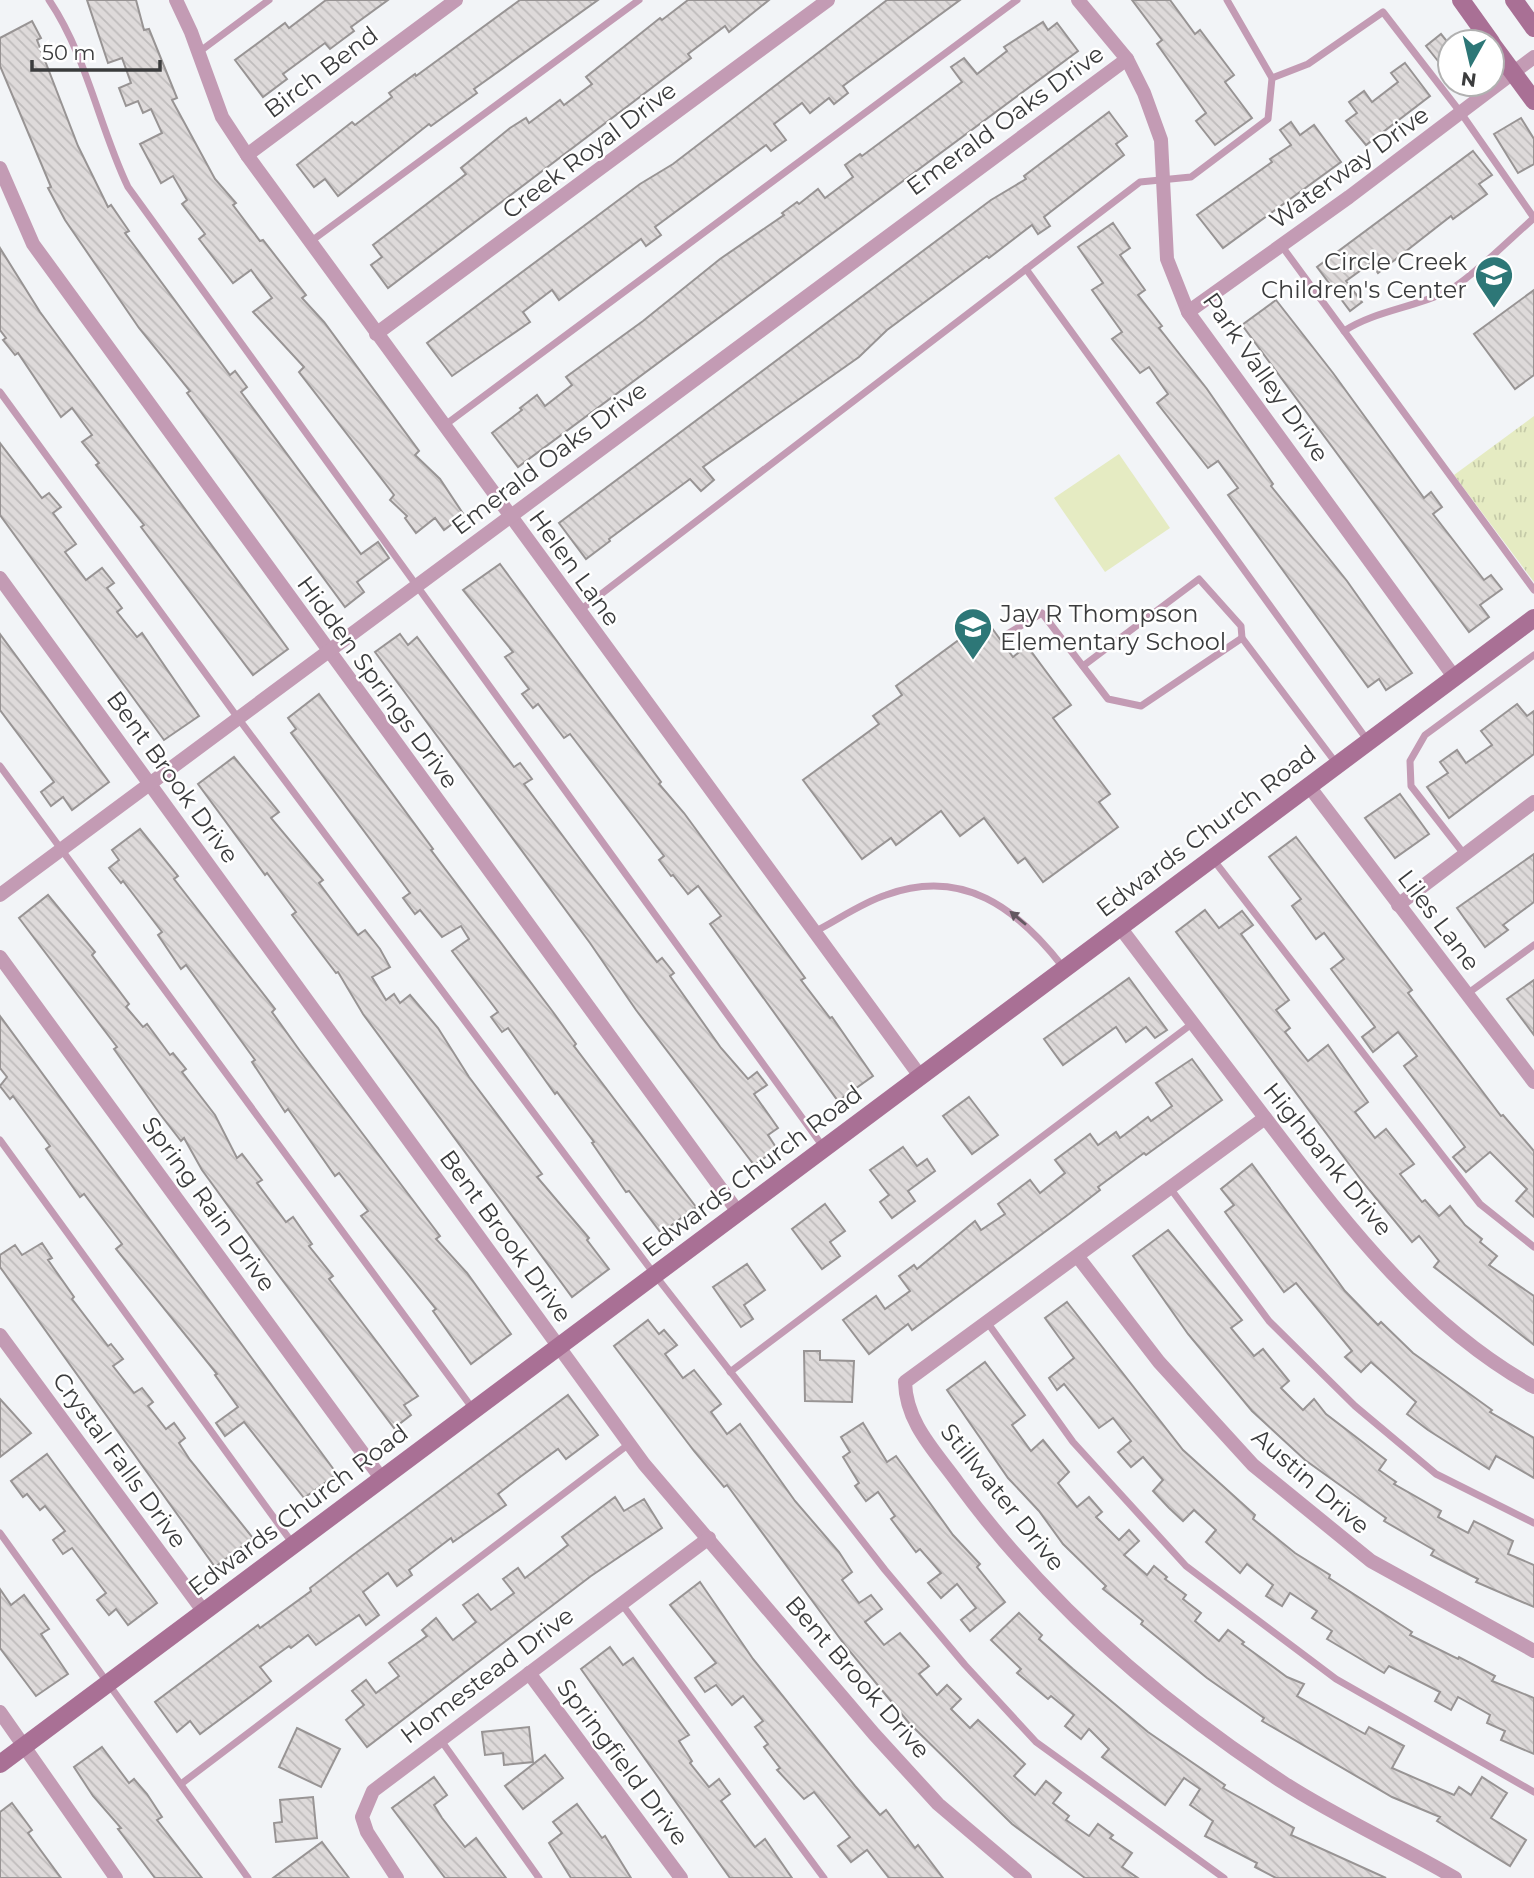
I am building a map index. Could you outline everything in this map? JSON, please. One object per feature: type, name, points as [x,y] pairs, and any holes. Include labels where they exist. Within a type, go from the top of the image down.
[{"type":"street","name":"Helen Lane","points":[[176,0],[222,117],[247,155],[920,1076]]},
{"type":"street","name":"Birch Bend","points":[[247,155],[456,0]]},
{"type":"street","name":"Creek Royal Drive","points":[[376,334],[828,0]]},
{"type":"street","name":"Park Valley Drive","points":[[1078,0],[1127,59],[1144,93],[1161,140],[1167,259],[1188,312],[1455,678]]},
{"type":"street","points":[[1461,0],[1481,28]]},
{"type":"street","points":[[1514,0],[1534,28]]},
{"type":"street","name":"Waterway Drive","points":[[1188,312],[1534,57]]},
{"type":"street","name":"Emerald Oaks Drive","points":[[0,895],[1127,59]]},
{"type":"street","points":[[1506,63],[1534,102]]},
{"type":"street","name":"Hidden Springs Drive","points":[[0,168],[33,244],[738,1212]]},
{"type":"street","name":"Bent Brook Drive","points":[[0,578],[629,1444],[901,1764],[938,1804],[1024,1878]]},
{"type":"street","name":"Edwards Church Road","points":[[0,1764],[1534,618]]},
{"type":"street","name":"Liles Lane","points":[[1308,785],[1534,1082]]},
{"type":"street","points":[[1398,905],[1534,802]]},
{"type":"street","name":"Highbank Drive","points":[[1119,926],[1342,1218],[1402,1286],[1462,1339],[1534,1387]]},
{"type":"street","name":"Spring Rain Drive","points":[[0,957],[381,1478]]},
{"type":"street","name":"Stillwater Drive","points":[[1265,1118],[905,1382],[906,1402],[911,1418],[1005,1541],[1040,1582],[1160,1695],[1285,1784],[1455,1878]]},
{"type":"street","name":"Austin Drive","points":[[1078,1257],[1159,1362],[1253,1465],[1371,1561],[1534,1651]]},
{"type":"street","name":"Crystal Falls Drive","points":[[0,1335],[204,1612]]},
{"type":"street","name":"Homestead Drive","points":[[397,1878],[367,1832],[362,1817],[365,1803],[373,1791],[709,1538]]},
{"type":"street","name":"Springfield Drive","points":[[528,1673],[681,1878]]},
{"type":"street","points":[[0,1712],[116,1878]]},
{"type":"lane","points":[[49,0],[84,68],[108,146],[128,187],[824,1148]]},
{"type":"lane","points":[[198,52],[269,0]]},
{"type":"lane","points":[[310,242],[639,0]]},
{"type":"lane","points":[[443,426],[1017,0]]},
{"type":"lane","points":[[579,611],[1140,182],[1191,177],[1268,120],[1272,78],[1227,0]]},
{"type":"lane","points":[[1272,78],[1308,64],[1383,12],[1461,113],[1534,218],[1448,291],[1401,309],[1365,317],[1344,331]]},
{"type":"lane","points":[[1281,245],[1534,590]]},
{"type":"lane","points":[[1026,270],[1368,741]]},
{"type":"lane","points":[[0,392],[238,718],[655,1275],[894,1581],[965,1665],[1036,1742],[1224,1878]]},
{"type":"lane","points":[[1083,666],[1199,579],[1241,626],[1242,638],[1336,764]]},
{"type":"lane","points":[[1004,636],[1042,613],[1108,699],[1141,706],[1242,638]]},
{"type":"lane","points":[[1465,855],[1411,786],[1410,761],[1425,735],[1534,655]]},
{"type":"lane","points":[[0,766],[473,1409]]},
{"type":"lane","points":[[1211,857],[1480,1204],[1534,1247]]},
{"type":"lane","points":[[814,932],[883,896],[915,886],[953,886],[1004,906],[1038,935],[1064,967]]},
{"type":"lane","points":[[1466,994],[1534,945]]},
{"type":"lane","points":[[730,1372],[1193,1023]]},
{"type":"lane","points":[[0,1140],[293,1544]]},
{"type":"lane","points":[[1170,1188],[1269,1321],[1355,1406],[1436,1474],[1534,1524]]},
{"type":"lane","points":[[986,1322],[1073,1442],[1186,1566],[1336,1679],[1534,1792]]},
{"type":"lane","points":[[181,1784],[629,1444]]},
{"type":"lane","points":[[0,1533],[248,1878]]},
{"type":"lane","points":[[621,1603],[824,1878]]},
{"type":"lane","points":[[440,1739],[540,1878]]},
{"type":"green space","points":[[1534,416],[1534,582],[1454,475]]},
{"type":"green space","points":[[1119,454],[1170,528],[1105,572],[1054,498]]},
{"type":"building","points":[[87,0],[136,0],[144,30],[149,29],[177,98],[172,100],[215,179],[236,203],[233,205],[260,241],[263,240],[306,295],[302,298],[324,322],[419,451],[415,455],[440,479],[464,515],[444,530],[435,518],[416,533],[405,518],[407,516],[390,500],[394,495],[299,372],[304,367],[253,312],[272,298],[251,270],[233,283],[199,239],[205,234],[182,204],[187,200],[173,176],[161,183],[140,144],[162,133],[151,109],[143,113],[138,101],[126,106],[119,88],[131,83],[122,58],[108,63]]},
{"type":"building","points":[[326,0],[388,0],[351,27],[354,31],[330,49],[325,43],[283,74],[287,79],[263,97],[235,60],[285,23],[289,28]]},
{"type":"building","points":[[520,0],[598,0],[474,89],[477,93],[431,126],[429,124],[338,196],[325,179],[314,187],[297,165],[352,122],[355,125],[392,97],[389,93]]},
{"type":"building","points":[[688,0],[769,0],[729,32],[725,26],[688,54],[691,58],[388,288],[371,265],[382,257],[373,245],[466,174],[461,168],[510,128],[526,118],[529,123],[560,100],[564,105],[592,84],[586,77],[660,18],[662,20]]},
{"type":"building","points":[[887,0],[960,0],[843,86],[848,93],[834,104],[829,98],[810,113],[802,103],[774,124],[786,140],[771,151],[766,145],[655,227],[661,235],[646,246],[641,239],[559,300],[552,290],[523,312],[530,322],[452,376],[427,343],[640,184],[673,164]]},
{"type":"building","points":[[1132,0],[1170,0],[1195,34],[1200,30],[1234,75],[1225,82],[1252,118],[1215,145],[1196,121],[1206,113],[1157,44],[1162,40]]},
{"type":"building","points":[[32,21],[41,38],[37,40],[78,146],[108,207],[111,205],[129,231],[125,233],[230,375],[235,371],[247,387],[241,392],[361,554],[378,542],[389,558],[357,582],[364,592],[345,607],[187,393],[190,391],[139,328],[65,220],[48,188],[51,187],[0,66],[0,38]]},
{"type":"building","points":[[1043,22],[1048,30],[1057,23],[1078,51],[518,467],[492,433],[522,410],[520,408],[537,395],[545,406],[572,385],[566,377],[643,321],[720,259],[818,189],[825,198],[853,177],[845,165],[860,154],[862,156],[962,82],[951,67],[964,58],[977,74],[1007,51],[1004,47]]},
{"type":"building","points":[[1436,38],[1436,58],[1426,46]]},
{"type":"building","points":[[1405,63],[1430,96],[1366,145],[1346,121],[1357,113],[1349,102],[1364,91],[1372,102],[1398,82],[1391,73]]},
{"type":"building","points":[[1109,112],[1127,136],[1116,144],[1124,155],[1044,217],[1050,226],[1038,234],[1032,225],[989,258],[987,256],[887,330],[859,357],[703,467],[714,480],[701,491],[690,479],[586,559],[559,523],[991,200],[1026,179],[1024,176]]},
{"type":"building","points":[[1521,118],[1534,139],[1534,164],[1518,173],[1494,134]]},
{"type":"building","points":[[1291,122],[1300,135],[1314,125],[1341,162],[1223,248],[1197,215],[1272,162],[1270,159],[1291,145],[1280,130]]},
{"type":"building","points":[[1473,151],[1492,175],[1479,184],[1487,194],[1453,219],[1451,216],[1378,273],[1371,263],[1346,281],[1362,302],[1350,311],[1317,267]]},
{"type":"building","points":[[1113,223],[1130,248],[1120,255],[1145,290],[1138,295],[1162,326],[1159,328],[1207,389],[1273,484],[1271,486],[1347,581],[1412,673],[1386,690],[1379,679],[1368,687],[1228,495],[1238,488],[1218,461],[1208,468],[1157,403],[1168,394],[1149,367],[1140,373],[1112,339],[1122,332],[1092,290],[1103,283],[1078,247]]},
{"type":"building","points":[[0,248],[40,312],[288,649],[253,675],[141,527],[144,525],[96,465],[99,463],[82,442],[92,435],[72,408],[61,417],[18,353],[15,355],[3,340],[6,338],[0,330]]},
{"type":"building","points":[[1534,290],[1534,375],[1515,389],[1474,334]]},
{"type":"building","points":[[1276,300],[1424,498],[1431,492],[1442,507],[1433,514],[1484,580],[1491,575],[1502,589],[1480,605],[1489,617],[1469,632],[1242,325]]},
{"type":"building","points":[[0,443],[42,498],[49,493],[61,507],[53,513],[76,544],[65,552],[86,580],[102,568],[114,583],[107,588],[122,608],[117,612],[137,637],[142,633],[199,716],[164,740],[0,515]]},
{"type":"building","points":[[500,564],[661,782],[659,784],[684,813],[805,978],[801,980],[830,1018],[832,1017],[873,1076],[838,1101],[710,924],[721,916],[698,886],[688,894],[673,875],[671,876],[659,860],[664,856],[570,734],[564,738],[538,704],[533,708],[522,694],[529,689],[505,657],[513,652],[463,590]]},
{"type":"building","points":[[986,620],[1013,657],[1027,646],[1071,705],[1053,718],[1110,794],[1099,802],[1118,827],[1043,882],[1025,858],[1018,863],[984,818],[960,836],[941,811],[896,845],[891,838],[862,859],[803,780],[879,724],[873,716],[902,695],[896,686]]},
{"type":"building","points":[[0,634],[109,782],[72,810],[63,797],[51,806],[41,792],[54,782],[0,710]]},
{"type":"building","points":[[400,634],[408,645],[417,637],[514,767],[520,763],[532,779],[524,784],[657,962],[662,958],[674,973],[670,976],[721,1048],[748,1079],[757,1072],[767,1085],[754,1094],[778,1128],[768,1135],[777,1149],[754,1165],[636,1010],[590,943],[375,652]]},
{"type":"building","points":[[319,694],[433,849],[431,850],[553,1012],[576,1044],[574,1046],[696,1207],[661,1233],[629,1191],[626,1192],[592,1143],[594,1142],[557,1092],[555,1094],[508,1028],[502,1032],[491,1017],[498,1012],[452,951],[469,939],[461,926],[442,937],[420,910],[415,914],[403,898],[410,893],[291,733],[296,729],[288,718]]},
{"type":"building","points":[[1517,704],[1527,716],[1534,711],[1534,754],[1449,818],[1427,787],[1448,773],[1440,762],[1457,750],[1466,763],[1492,745],[1481,731]]},
{"type":"building","points":[[234,757],[279,812],[271,818],[323,880],[319,883],[358,935],[365,930],[380,949],[390,967],[372,977],[386,1000],[394,994],[400,1003],[410,995],[438,1028],[469,1077],[542,1174],[537,1177],[589,1238],[587,1240],[609,1269],[572,1297],[363,1014],[338,972],[336,973],[292,915],[296,912],[267,873],[265,875],[198,784]]},
{"type":"building","points":[[1400,794],[1429,834],[1395,858],[1365,818]]},
{"type":"building","points":[[140,829],[178,876],[174,879],[275,1009],[272,1012],[300,1051],[440,1236],[436,1239],[467,1273],[511,1334],[471,1364],[433,1311],[436,1309],[361,1216],[368,1211],[339,1173],[335,1176],[288,1109],[285,1112],[252,1062],[255,1060],[186,965],[181,969],[158,935],[162,932],[123,881],[121,883],[109,868],[119,860],[112,850]]},
{"type":"building","points":[[1296,837],[1412,990],[1408,993],[1501,1116],[1503,1115],[1534,1151],[1534,1217],[1516,1201],[1527,1189],[1490,1152],[1466,1172],[1453,1157],[1465,1147],[1404,1066],[1417,1056],[1398,1032],[1373,1052],[1362,1037],[1375,1027],[1331,969],[1344,959],[1324,933],[1316,939],[1292,906],[1301,899],[1269,857]]},
{"type":"building","points":[[1534,854],[1534,902],[1503,925],[1508,930],[1485,947],[1457,908]]},
{"type":"building","points":[[48,895],[95,952],[92,955],[129,1004],[126,1007],[143,1027],[147,1024],[170,1055],[173,1053],[186,1069],[182,1072],[215,1115],[237,1158],[242,1154],[262,1180],[257,1183],[286,1222],[293,1217],[312,1244],[309,1246],[333,1276],[329,1279],[418,1396],[404,1405],[411,1415],[394,1428],[202,1170],[184,1138],[181,1141],[160,1114],[114,1049],[117,1047],[19,918]]},
{"type":"building","points":[[1205,910],[1219,928],[1242,911],[1253,925],[1241,934],[1289,1000],[1276,1010],[1290,1028],[1285,1032],[1308,1061],[1328,1045],[1368,1102],[1355,1112],[1375,1138],[1386,1129],[1414,1164],[1400,1174],[1422,1202],[1425,1200],[1439,1216],[1450,1206],[1465,1225],[1482,1239],[1480,1242],[1497,1256],[1489,1265],[1534,1296],[1534,1345],[1434,1267],[1439,1261],[1419,1236],[1412,1242],[1361,1180],[1176,932]]},
{"type":"building","points":[[1129,978],[1167,1030],[1155,1038],[1146,1027],[1126,1042],[1116,1027],[1063,1065],[1044,1039]]},
{"type":"building","points":[[1534,980],[1534,1035],[1507,999]]},
{"type":"building","points":[[0,1016],[337,1474],[304,1498],[244,1422],[225,1436],[216,1423],[238,1407],[215,1375],[217,1374],[116,1249],[122,1244],[84,1194],[80,1197],[46,1149],[50,1146],[13,1096],[10,1099],[0,1086],[7,1077],[0,1068]]},
{"type":"building","points":[[1192,1059],[1222,1100],[1098,1187],[1100,1190],[1069,1214],[912,1330],[908,1324],[869,1354],[843,1320],[876,1296],[885,1309],[910,1291],[899,1276],[914,1265],[917,1269],[975,1221],[981,1230],[1005,1214],[998,1204],[1030,1180],[1040,1193],[1065,1173],[1055,1160],[1090,1134],[1098,1145],[1116,1132],[1120,1138],[1148,1117],[1151,1121],[1172,1106],[1156,1083]]},
{"type":"building","points":[[969,1097],[998,1135],[972,1154],[943,1116]]},
{"type":"building","points":[[903,1147],[917,1166],[927,1159],[935,1171],[908,1191],[915,1201],[892,1218],[880,1202],[889,1195],[870,1170]]},
{"type":"building","points":[[1252,1164],[1345,1291],[1378,1325],[1381,1322],[1413,1353],[1492,1410],[1490,1412],[1534,1438],[1534,1478],[1496,1456],[1489,1469],[1428,1430],[1407,1414],[1416,1402],[1371,1362],[1361,1372],[1345,1357],[1352,1351],[1296,1283],[1284,1292],[1225,1212],[1234,1205],[1221,1189]]},
{"type":"building","points":[[825,1204],[845,1231],[830,1242],[840,1256],[822,1269],[792,1229]]},
{"type":"building","points":[[1168,1230],[1242,1320],[1231,1328],[1254,1356],[1263,1349],[1289,1381],[1281,1388],[1303,1410],[1314,1399],[1326,1414],[1386,1460],[1379,1470],[1396,1482],[1394,1484],[1441,1511],[1438,1517],[1468,1533],[1474,1521],[1513,1541],[1508,1554],[1534,1565],[1534,1607],[1476,1582],[1478,1579],[1431,1555],[1434,1550],[1384,1521],[1386,1518],[1305,1460],[1252,1411],[1188,1334],[1133,1256]]},
{"type":"building","points":[[42,1243],[52,1258],[48,1260],[74,1297],[72,1299],[108,1346],[111,1344],[123,1359],[113,1366],[134,1393],[142,1388],[153,1402],[148,1406],[166,1429],[174,1423],[185,1438],[179,1443],[190,1460],[253,1538],[215,1567],[0,1267],[0,1255],[15,1245],[22,1255]]},
{"type":"building","points":[[747,1264],[765,1290],[744,1305],[753,1319],[741,1327],[713,1287]]},
{"type":"building","points":[[1067,1302],[1183,1450],[1255,1515],[1253,1519],[1295,1553],[1330,1575],[1329,1578],[1412,1632],[1410,1635],[1495,1676],[1492,1681],[1534,1698],[1534,1754],[1501,1740],[1505,1731],[1487,1723],[1490,1715],[1458,1697],[1451,1710],[1435,1701],[1440,1692],[1389,1666],[1384,1673],[1327,1639],[1332,1631],[1312,1618],[1317,1611],[1290,1593],[1282,1606],[1266,1596],[1273,1585],[1247,1564],[1240,1573],[1206,1542],[1216,1530],[1194,1510],[1183,1521],[1169,1508],[1153,1491],[1163,1480],[1143,1457],[1131,1467],[1118,1452],[1131,1441],[1113,1418],[1099,1428],[1064,1384],[1057,1390],[1049,1378],[1074,1358],[1045,1318]]},
{"type":"building","points":[[648,1320],[659,1334],[664,1330],[677,1345],[665,1354],[683,1378],[694,1370],[721,1404],[711,1412],[727,1434],[740,1424],[795,1501],[839,1552],[852,1572],[842,1580],[859,1603],[871,1595],[882,1609],[865,1622],[884,1645],[900,1633],[929,1666],[919,1674],[937,1695],[947,1685],[961,1699],[951,1709],[970,1728],[978,1720],[1025,1764],[1014,1776],[1035,1795],[1046,1781],[1061,1793],[1053,1803],[1069,1816],[1066,1820],[1089,1836],[1098,1824],[1113,1835],[1110,1838],[1132,1853],[1122,1867],[1138,1878],[1085,1878],[1012,1824],[909,1723],[847,1648],[727,1485],[724,1487],[694,1451],[614,1346]]},
{"type":"building","points":[[804,1351],[820,1351],[820,1360],[854,1361],[852,1402],[805,1401]]},
{"type":"building","points":[[985,1362],[1025,1415],[1012,1425],[1031,1451],[1043,1440],[1069,1472],[1058,1483],[1077,1507],[1089,1497],[1102,1512],[1096,1517],[1119,1540],[1129,1530],[1139,1541],[1124,1555],[1147,1575],[1154,1566],[1167,1577],[1165,1579],[1186,1595],[1183,1599],[1201,1613],[1195,1621],[1219,1641],[1228,1630],[1244,1642],[1242,1644],[1287,1677],[1304,1684],[1297,1696],[1365,1734],[1369,1727],[1404,1746],[1392,1768],[1454,1795],[1459,1787],[1471,1795],[1482,1777],[1507,1793],[1491,1818],[1526,1840],[1510,1866],[1437,1821],[1440,1817],[1392,1797],[1262,1721],[1264,1718],[1207,1678],[1103,1589],[1106,1586],[1063,1544],[1039,1511],[1008,1478],[947,1390]]},
{"type":"building","points":[[568,1395],[598,1435],[566,1459],[558,1449],[516,1480],[498,1494],[506,1505],[453,1542],[451,1538],[409,1570],[412,1575],[397,1586],[388,1573],[363,1592],[379,1615],[366,1625],[359,1615],[316,1645],[308,1635],[260,1667],[271,1681],[200,1734],[190,1721],[177,1732],[155,1702],[258,1625],[260,1628],[311,1591],[310,1588],[353,1555]]},
{"type":"building","points":[[0,1399],[31,1433],[0,1457]]},
{"type":"building","points":[[863,1423],[887,1462],[896,1456],[953,1535],[980,1564],[977,1567],[1005,1602],[970,1631],[961,1620],[976,1608],[957,1584],[941,1598],[928,1583],[941,1573],[920,1549],[916,1552],[891,1519],[895,1516],[878,1492],[866,1501],[855,1486],[859,1483],[843,1457],[850,1452],[841,1437]]},
{"type":"building","points":[[47,1454],[157,1603],[128,1625],[116,1609],[109,1615],[97,1600],[106,1593],[72,1548],[63,1554],[53,1540],[65,1531],[45,1506],[40,1510],[27,1494],[23,1497],[11,1481]]},
{"type":"building","points":[[615,1497],[624,1511],[644,1499],[662,1528],[591,1576],[367,1747],[346,1720],[364,1705],[352,1691],[366,1680],[376,1693],[399,1676],[389,1663],[427,1636],[422,1630],[436,1618],[453,1640],[476,1622],[463,1605],[478,1594],[491,1610],[514,1593],[503,1579],[518,1568],[525,1578],[568,1545],[562,1537]]},
{"type":"building","points":[[700,1582],[753,1659],[855,1786],[880,1815],[886,1810],[915,1848],[918,1845],[943,1878],[889,1878],[867,1850],[851,1862],[838,1846],[850,1837],[814,1792],[804,1799],[777,1770],[780,1768],[764,1747],[768,1744],[755,1727],[763,1721],[743,1696],[732,1705],[716,1685],[705,1692],[695,1678],[716,1663],[670,1605]]},
{"type":"building","points":[[0,1589],[11,1605],[24,1595],[49,1629],[41,1634],[68,1674],[36,1696],[0,1648]]},
{"type":"building","points":[[1019,1613],[1042,1635],[1039,1639],[1073,1669],[1148,1732],[1225,1785],[1223,1788],[1294,1828],[1291,1835],[1386,1878],[1276,1878],[1255,1867],[1257,1863],[1205,1836],[1213,1821],[1190,1805],[1200,1789],[1184,1778],[1165,1805],[1102,1757],[1109,1749],[1089,1729],[1081,1739],[1065,1726],[1074,1715],[1051,1696],[1048,1699],[1017,1673],[1021,1669],[991,1640]]},
{"type":"building","points":[[610,1647],[623,1665],[633,1658],[689,1735],[679,1741],[692,1761],[690,1763],[709,1787],[719,1779],[730,1794],[721,1801],[755,1847],[765,1839],[792,1878],[730,1878],[581,1669]]},
{"type":"building","points":[[529,1727],[533,1762],[504,1765],[503,1753],[485,1755],[482,1732]]},
{"type":"building","points":[[297,1728],[340,1749],[321,1787],[279,1767]]},
{"type":"building","points":[[102,1747],[129,1783],[134,1779],[147,1794],[162,1817],[157,1820],[202,1878],[155,1878],[74,1767]]},
{"type":"building","points":[[545,1755],[563,1778],[523,1809],[505,1786]]},
{"type":"building","points":[[434,1777],[447,1795],[434,1805],[442,1818],[465,1847],[476,1838],[506,1878],[445,1878],[392,1808]]},
{"type":"building","points":[[313,1797],[317,1838],[276,1842],[274,1823],[282,1822],[280,1800]]},
{"type":"building","points":[[12,1803],[32,1830],[28,1833],[61,1878],[0,1878],[0,1812]]},
{"type":"building","points":[[577,1804],[602,1838],[605,1836],[631,1878],[571,1878],[549,1843],[562,1833],[553,1822]]},
{"type":"building","points":[[322,1842],[349,1878],[273,1878]]},
{"type":"place","name":"Circle Creek Children's Center","points":[[1494,309]]},
{"type":"place","name":"Jay R Thompson Elementary School","points":[[973,661]]}]
